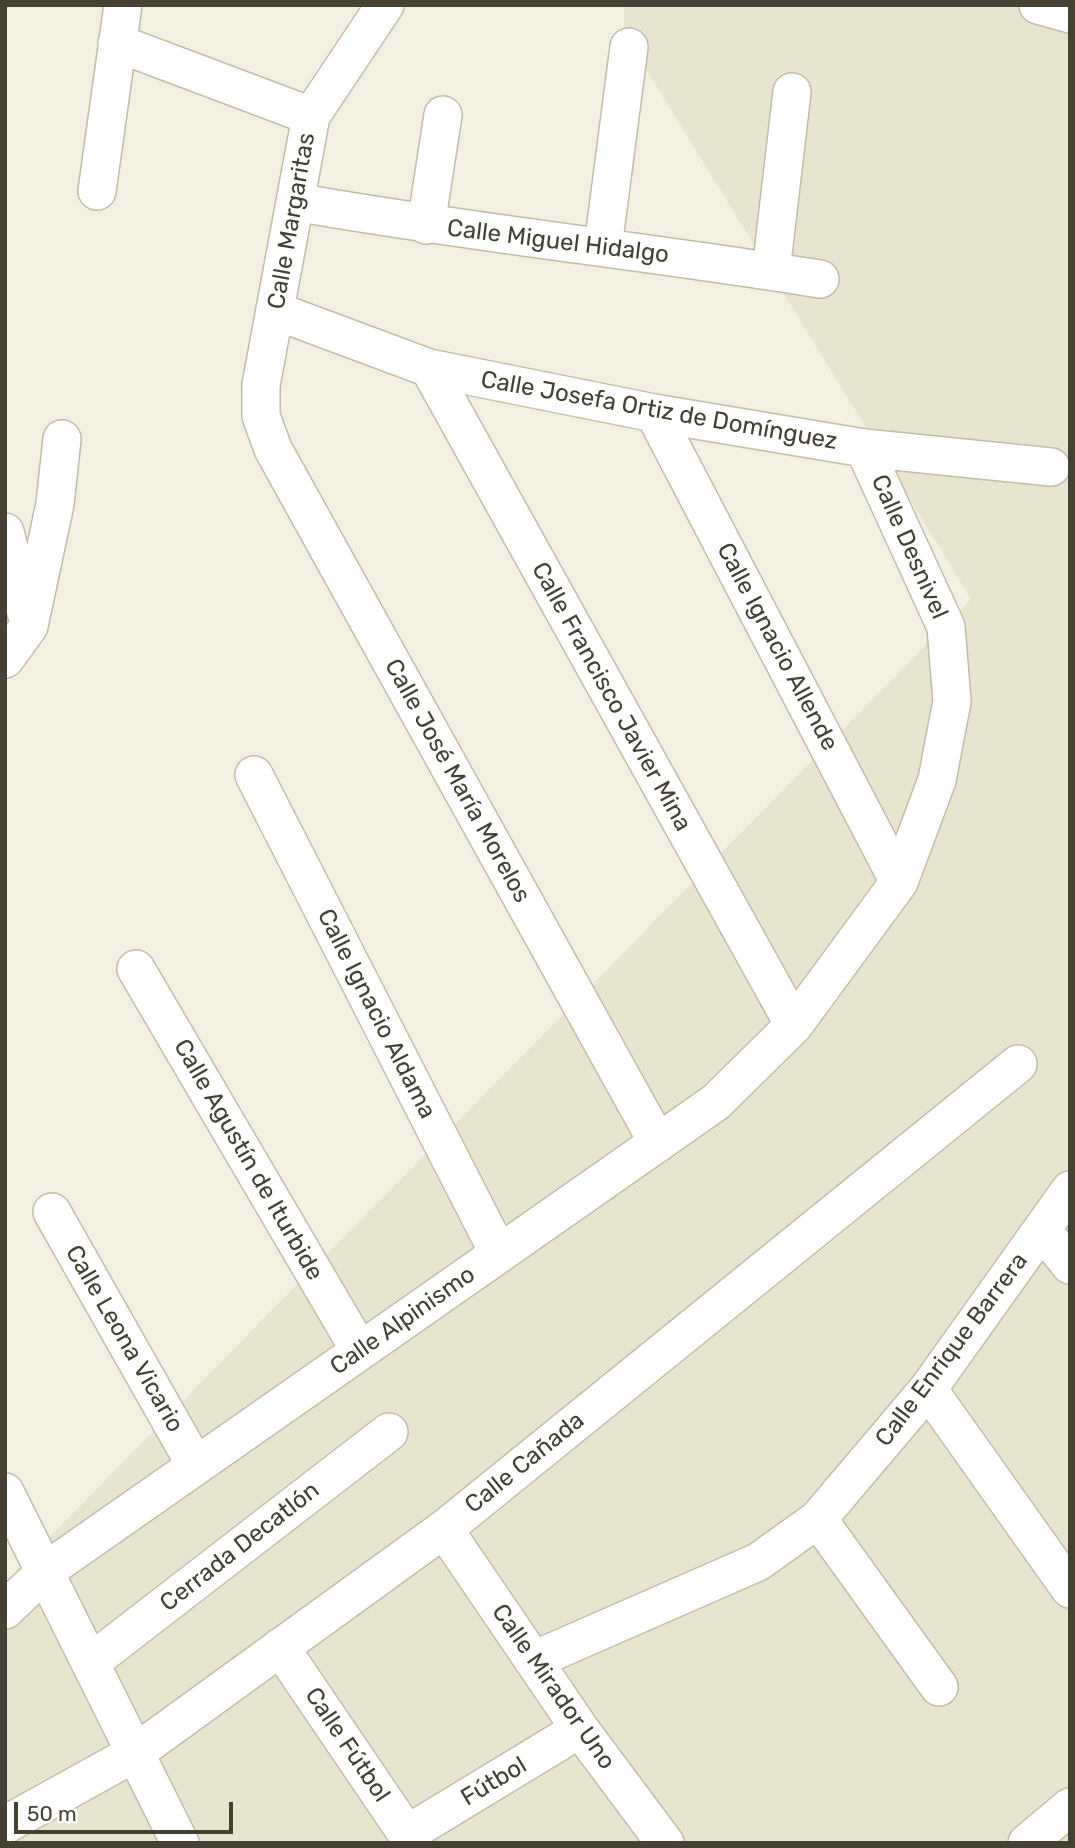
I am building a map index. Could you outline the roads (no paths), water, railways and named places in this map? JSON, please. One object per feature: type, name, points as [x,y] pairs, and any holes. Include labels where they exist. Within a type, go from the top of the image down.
[{"type":"street","points":[[97,191],[123,5]]},
{"type":"street","name":"Calle Margaritas","points":[[261,416],[261,385],[311,116],[385,5]]},
{"type":"street","points":[[117,43],[311,116]]},
{"type":"street","points":[[603,247],[629,47]]},
{"type":"street","points":[[771,271],[792,92]]},
{"type":"street","points":[[426,225],[443,115]]},
{"type":"street","name":"Calle Miguel Hidalgo","points":[[295,202],[426,225],[603,247],[820,279]]},
{"type":"street","name":"Calle Josefa Ortiz de Domínguez","points":[[276,311],[429,368],[654,413],[864,448],[1051,467]]},
{"type":"street","name":"Calle Francisco Javier Mina","points":[[429,368],[794,1025]]},
{"type":"street","name":"Calle Ignacio Allende","points":[[654,413],[900,882]]},
{"type":"street","name":"Calle José María Morelos","points":[[261,416],[272,449],[658,1143]]},
{"type":"street","points":[[5,659],[29,626],[55,504],[62,439]]},
{"type":"street","name":"Calle Desnivel","points":[[794,1025],[900,882],[937,780],[952,701],[946,627],[864,448]]},
{"type":"street","points":[[5,532],[29,626]]},
{"type":"street","name":"Calle Ignacio Aldama","points":[[254,775],[499,1254]]},
{"type":"street","name":"Calle Agustín de Iturbide","points":[[136,968],[360,1351]]},
{"type":"street","name":"Calle Alpinismo","points":[[5,1609],[47,1570],[716,1102],[794,1025]]},
{"type":"street","name":"Calle Cañada","points":[[5,1825],[135,1753],[444,1529],[1018,1064]]},
{"type":"street","name":"Calle Enrique Barrera","points":[[534,1660],[758,1562],[818,1519],[928,1389],[1070,1190]]},
{"type":"street","name":"Calle Leona Vicario","points":[[52,1212],[196,1466]]},
{"type":"street","points":[[1042,1230],[1070,1265]]},
{"type":"street","points":[[928,1389],[1070,1589]]},
{"type":"street","name":"Cerrada Decatlón","points":[[91,1662],[389,1432]]},
{"type":"street","points":[[5,1492],[47,1570],[180,1843]]},
{"type":"street","points":[[818,1519],[939,1687]]},
{"type":"street","name":"Calle Mirador Uno","points":[[444,1529],[580,1729],[665,1843]]},
{"type":"street","name":"Calle Fútbol","points":[[280,1647],[410,1839]]},
{"type":"street","name":"Fútbol","points":[[410,1839],[580,1729]]}]
